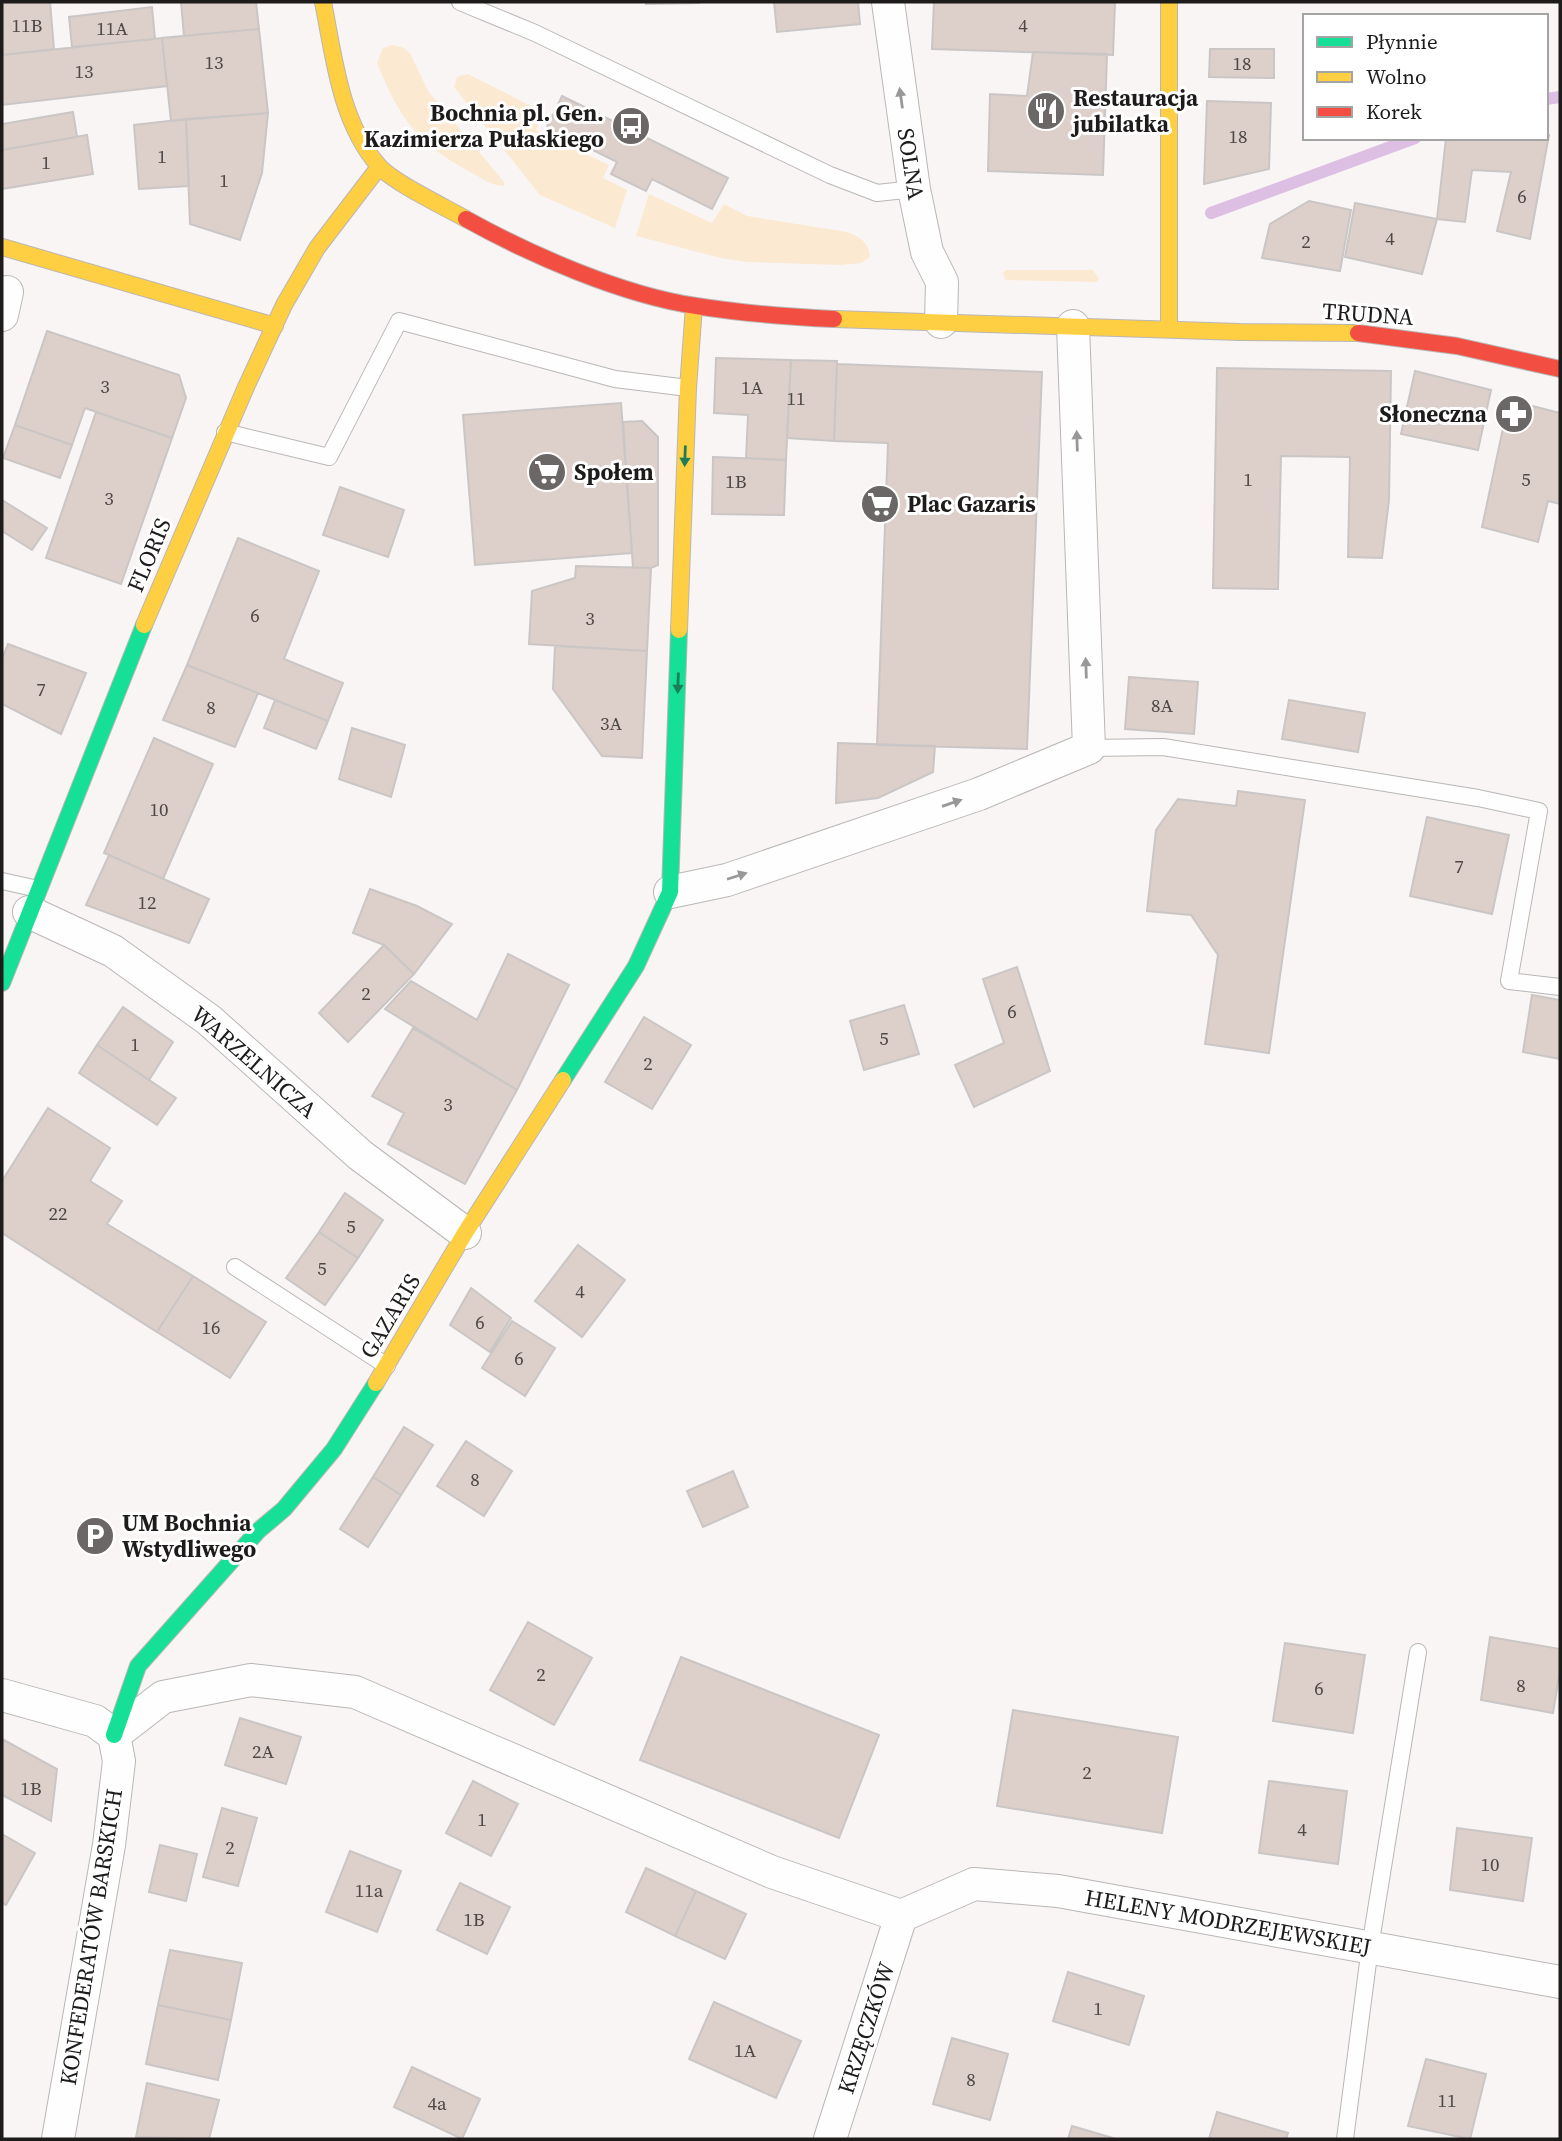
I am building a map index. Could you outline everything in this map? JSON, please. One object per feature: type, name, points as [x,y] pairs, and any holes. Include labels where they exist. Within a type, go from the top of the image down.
[{"type":"street","points":[[323,2],[341,91],[359,136],[379,167]]},
{"type":"street","name":"SOLNA","points":[[888,2],[914,189],[927,252],[942,282],[941,322]]},
{"type":"street","points":[[1169,2],[1169,329]]},
{"type":"street","name":"TRUDNA","points":[[379,167],[492,233],[566,267],[636,291],[694,306],[813,318],[1240,332],[1367,333],[1457,346],[1560,369]]},
{"type":"street","name":"FLORIS","points":[[2,983],[145,622],[225,432],[275,326],[317,248],[379,167]]},
{"type":"street","points":[[2,247],[275,326]]},
{"type":"street","points":[[694,306],[688,388],[670,892],[727,880],[979,794],[1089,748],[1073,326]]},
{"type":"street","name":"GAZARIS","points":[[114,1735],[138,1666],[258,1531],[284,1509],[334,1449],[387,1366],[465,1233],[636,967],[670,892]]},
{"type":"street","name":"WARZELNICZA","points":[[33,901],[113,951],[209,1020],[360,1155],[465,1233]]},
{"type":"street","points":[[2,1695],[95,1721],[114,1735],[163,1697],[251,1679],[355,1692],[772,1872],[901,1916]]},
{"type":"street","name":"KONFEDERATÓW BARSKICH","points":[[58,2139],[109,1845],[119,1761],[114,1735]]},
{"type":"street","name":"HELENY MODRZEJEWSKIEJ","points":[[901,1916],[974,1884],[1058,1891],[1560,1982]]},
{"type":"street","name":"KRZĘCZKÓW","points":[[831,2139],[901,1916]]},
{"type":"lane","points":[[460,2],[535,33],[830,175],[877,193],[914,189]]},
{"type":"lane","points":[[225,432],[330,457],[399,321],[615,379],[688,388]]},
{"type":"lane","points":[[1089,748],[1163,747],[1478,798],[1539,811],[1509,982],[1560,987]]},
{"type":"lane","points":[[2,881],[33,901]]},
{"type":"lane","points":[[235,1267],[387,1366]]},
{"type":"lane","points":[[1345,2139],[1370,1948],[1418,1652]]},
{"type":"shaded area","points":[[392,45],[402,47],[410,53],[428,91],[504,182],[504,186],[486,181],[452,161],[412,127],[393,99],[377,63],[383,48]]},
{"type":"shaded area","points":[[468,74],[543,112],[536,130],[609,165],[603,178],[627,190],[615,228],[540,195],[454,87],[457,77]]},
{"type":"shaded area","points":[[649,194],[712,223],[724,204],[747,216],[847,232],[863,240],[870,257],[861,263],[840,265],[746,262],[636,236]]},
{"type":"shaded area","points":[[1006,270],[1093,270],[1099,279],[1097,282],[1007,280],[1003,273]]},
{"type":"building","points":[[2,2],[50,2],[54,49],[2,55]]},
{"type":"building","points":[[181,2],[256,2],[259,29],[184,36]]},
{"type":"building","points":[[699,2],[699,3],[646,4]]},
{"type":"building","points":[[774,2],[858,2],[860,24],[777,32]]},
{"type":"building","points":[[934,2],[1115,2],[1113,55],[932,49]]},
{"type":"building","points":[[152,7],[155,39],[72,47],[69,17]]},
{"type":"building","points":[[259,29],[268,113],[171,121],[162,38]]},
{"type":"building","points":[[162,38],[167,86],[2,105],[2,55]]},
{"type":"building","points":[[1210,49],[1274,49],[1274,78],[1209,77]]},
{"type":"building","points":[[1033,52],[1107,54],[1103,175],[988,171],[990,94],[1027,96]]},
{"type":"building","points":[[562,96],[728,178],[712,209],[652,179],[646,191],[611,174],[617,162],[547,127]]},
{"type":"building","points":[[1207,101],[1271,103],[1269,169],[1204,184]]},
{"type":"building","points":[[73,112],[77,137],[2,150],[2,124]]},
{"type":"building","points":[[268,113],[262,173],[240,240],[190,224],[186,119]]},
{"type":"building","points":[[186,119],[189,186],[139,189],[134,125]]},
{"type":"building","points":[[87,135],[93,174],[2,189],[2,150]]},
{"type":"building","points":[[1549,135],[1530,239],[1497,231],[1511,172],[1472,170],[1465,222],[1437,219],[1446,140],[1548,140]]},
{"type":"building","points":[[1309,201],[1351,210],[1340,271],[1262,258],[1270,224]]},
{"type":"building","points":[[1355,203],[1437,219],[1422,274],[1345,257]]},
{"type":"building","points":[[47,331],[179,375],[186,398],[172,438],[85,408],[72,445],[15,425]]},
{"type":"building","points":[[716,358],[791,360],[786,460],[746,458],[748,415],[714,413]]},
{"type":"building","points":[[791,360],[837,361],[834,441],[787,438]]},
{"type":"building","points":[[837,364],[1042,372],[1027,749],[877,745],[888,443],[834,441]]},
{"type":"building","points":[[1217,368],[1391,371],[1389,500],[1382,558],[1348,557],[1350,457],[1281,456],[1278,589],[1213,588]]},
{"type":"building","points":[[1415,371],[1491,390],[1478,450],[1401,434]]},
{"type":"building","points":[[1509,400],[1560,413],[1560,504],[1548,501],[1538,542],[1482,527]]},
{"type":"building","name":"Społem","points":[[621,403],[632,553],[475,565],[463,415]]},
{"type":"building","points":[[96,412],[172,438],[121,584],[46,558]]},
{"type":"building","points":[[642,421],[658,437],[658,565],[651,568],[633,568],[623,422]]},
{"type":"building","points":[[15,425],[72,445],[60,478],[3,458]]},
{"type":"building","points":[[713,457],[786,460],[784,515],[712,514]]},
{"type":"building","points":[[340,487],[404,510],[388,557],[323,535]]},
{"type":"building","points":[[2,500],[47,528],[32,550],[2,531]]},
{"type":"building","points":[[238,538],[319,571],[284,659],[343,683],[328,721],[187,665]]},
{"type":"building","points":[[576,566],[651,568],[647,651],[529,644],[532,591],[575,578]]},
{"type":"building","points":[[8,644],[86,673],[61,734],[2,704],[2,659]]},
{"type":"building","points":[[555,646],[647,651],[642,758],[602,756],[553,689]]},
{"type":"building","points":[[187,665],[258,693],[235,747],[163,720]]},
{"type":"building","points":[[1129,677],[1198,682],[1194,734],[1125,729]]},
{"type":"building","points":[[275,700],[328,721],[316,749],[264,728]]},
{"type":"building","points":[[1289,700],[1365,713],[1358,752],[1282,739]]},
{"type":"building","points":[[352,728],[405,745],[391,797],[339,779]]},
{"type":"building","points":[[154,738],[213,764],[163,879],[104,853]]},
{"type":"building","points":[[838,743],[935,746],[933,772],[878,798],[836,803]]},
{"type":"building","points":[[1238,791],[1305,800],[1269,1053],[1205,1044],[1218,955],[1191,915],[1147,911],[1156,830],[1178,799],[1236,806]]},
{"type":"building","points":[[1427,817],[1509,835],[1492,914],[1410,896]]},
{"type":"building","points":[[109,855],[209,899],[189,943],[86,905]]},
{"type":"building","points":[[370,889],[417,906],[452,924],[414,974],[384,945],[353,933]]},
{"type":"building","points":[[384,945],[414,974],[348,1042],[319,1013]]},
{"type":"building","points":[[508,954],[569,985],[517,1090],[385,1009],[411,981],[477,1020]]},
{"type":"building","points":[[1017,967],[1050,1071],[974,1107],[955,1065],[1004,1043],[983,979]]},
{"type":"building","points":[[1532,995],[1560,1000],[1560,1059],[1523,1052]]},
{"type":"building","points":[[904,1005],[919,1054],[864,1070],[850,1021]]},
{"type":"building","points":[[123,1007],[173,1042],[149,1080],[97,1045]]},
{"type":"building","points":[[644,1017],[691,1045],[652,1109],[605,1082]]},
{"type":"building","points":[[413,1028],[517,1090],[465,1184],[388,1144],[404,1113],[372,1096]]},
{"type":"building","points":[[97,1045],[176,1098],[157,1125],[79,1073]]},
{"type":"building","points":[[48,1108],[110,1148],[90,1181],[122,1201],[107,1224],[193,1276],[157,1332],[2,1233],[2,1181]]},
{"type":"building","points":[[345,1193],[383,1220],[358,1258],[319,1232]]},
{"type":"building","points":[[319,1232],[358,1258],[325,1305],[286,1278]]},
{"type":"building","points":[[578,1245],[625,1280],[582,1337],[535,1301]]},
{"type":"building","points":[[193,1276],[266,1322],[230,1378],[157,1332]]},
{"type":"building","points":[[471,1288],[511,1318],[490,1352],[450,1325]]},
{"type":"building","points":[[512,1321],[555,1348],[525,1396],[482,1368]]},
{"type":"building","points":[[404,1427],[433,1445],[401,1495],[373,1477]]},
{"type":"building","points":[[466,1441],[512,1471],[484,1516],[437,1486]]},
{"type":"building","points":[[733,1471],[748,1507],[703,1527],[687,1491]]},
{"type":"building","points":[[373,1477],[401,1495],[368,1547],[340,1529]]},
{"type":"building","points":[[528,1622],[592,1658],[554,1725],[490,1690]]},
{"type":"building","points":[[1490,1637],[1560,1649],[1560,1670],[1553,1713],[1481,1700]]},
{"type":"building","points":[[1285,1643],[1365,1655],[1353,1733],[1273,1721]]},
{"type":"building","points":[[681,1657],[879,1735],[839,1838],[640,1760]]},
{"type":"building","points":[[1013,1710],[1178,1737],[1162,1833],[997,1806]]},
{"type":"building","points":[[240,1718],[301,1737],[286,1784],[225,1765]]},
{"type":"building","points":[[2,1739],[57,1769],[51,1821],[2,1795]]},
{"type":"building","points":[[473,1781],[518,1804],[491,1856],[446,1833]]},
{"type":"building","points":[[1269,1781],[1347,1791],[1338,1864],[1259,1853]]},
{"type":"building","points":[[222,1808],[257,1818],[238,1886],[203,1877]]},
{"type":"building","points":[[1457,1828],[1532,1838],[1523,1901],[1450,1890]]},
{"type":"building","points":[[2,1834],[35,1853],[6,1905],[2,1903]]},
{"type":"building","points":[[160,1845],[197,1854],[186,1901],[149,1892]]},
{"type":"building","points":[[350,1851],[401,1871],[377,1932],[326,1912]]},
{"type":"building","points":[[646,1868],[696,1891],[675,1936],[626,1912]]},
{"type":"building","points":[[460,1883],[510,1907],[487,1954],[437,1930]]},
{"type":"building","points":[[696,1891],[746,1914],[725,1959],[675,1936]]},
{"type":"building","points":[[170,1950],[242,1963],[231,2020],[158,2005]]},
{"type":"building","points":[[1068,1972],[1144,1996],[1129,2045],[1053,2021]]},
{"type":"building","points":[[714,2002],[801,2041],[776,2098],[689,2059]]},
{"type":"building","points":[[158,2005],[231,2020],[218,2080],[146,2064]]},
{"type":"building","points":[[952,2038],[1008,2054],[990,2120],[933,2104]]},
{"type":"building","points":[[1426,2059],[1486,2074],[1470,2139],[1408,2126]]},
{"type":"building","points":[[412,2067],[480,2099],[462,2139],[394,2107]]},
{"type":"building","points":[[147,2083],[219,2100],[209,2139],[136,2137]]},
{"type":"building","points":[[1217,2112],[1288,2133],[1286,2139],[1209,2139]]},
{"type":"building","points":[[1072,2126],[1113,2138],[1068,2139]]},
{"type":"waterway","points":[[1548,99],[1560,97]]},
{"type":"waterway","points":[[1211,213],[1410,140]]},
{"type":"traffic: fast","points":[[2,983],[144,625]]},
{"type":"traffic: fast","points":[[563,1080],[636,966],[670,892],[679,630]]},
{"type":"traffic: fast","points":[[114,1735],[138,1666],[258,1531],[284,1509],[334,1449],[376,1383]]},
{"type":"traffic: slow","points":[[323,2],[340,88],[365,148],[385,172],[466,219]]},
{"type":"traffic: slow","points":[[1169,2],[1169,329]]},
{"type":"traffic: slow","points":[[144,625],[284,305],[317,248],[379,167]]},
{"type":"traffic: slow","points":[[2,247],[275,326]]},
{"type":"traffic: slow","points":[[679,630],[688,388],[694,306]]},
{"type":"traffic: slow","points":[[834,319],[1240,332],[1358,333]]},
{"type":"traffic: slow","points":[[376,1383],[465,1233],[563,1080]]},
{"type":"traffic: jam","points":[[466,219],[578,272],[638,293],[713,308],[834,319]]},
{"type":"traffic: jam","points":[[1358,333],[1457,346],[1560,369]]},
{"type":"place","name":"Restauracja jubilatka","points":[[1046,111]]},
{"type":"place","name":"Bochnia pl. Gen. Kazimierza Pułaskiego","points":[[631,126]]},
{"type":"place","name":"Słoneczna","points":[[1514,414]]},
{"type":"place","name":"Społem","points":[[547,472]]},
{"type":"place","name":"Plac Gazaris","points":[[880,504]]},
{"type":"place","name":"UM Bochnia Wstydliwego","points":[[95,1536]]}]
